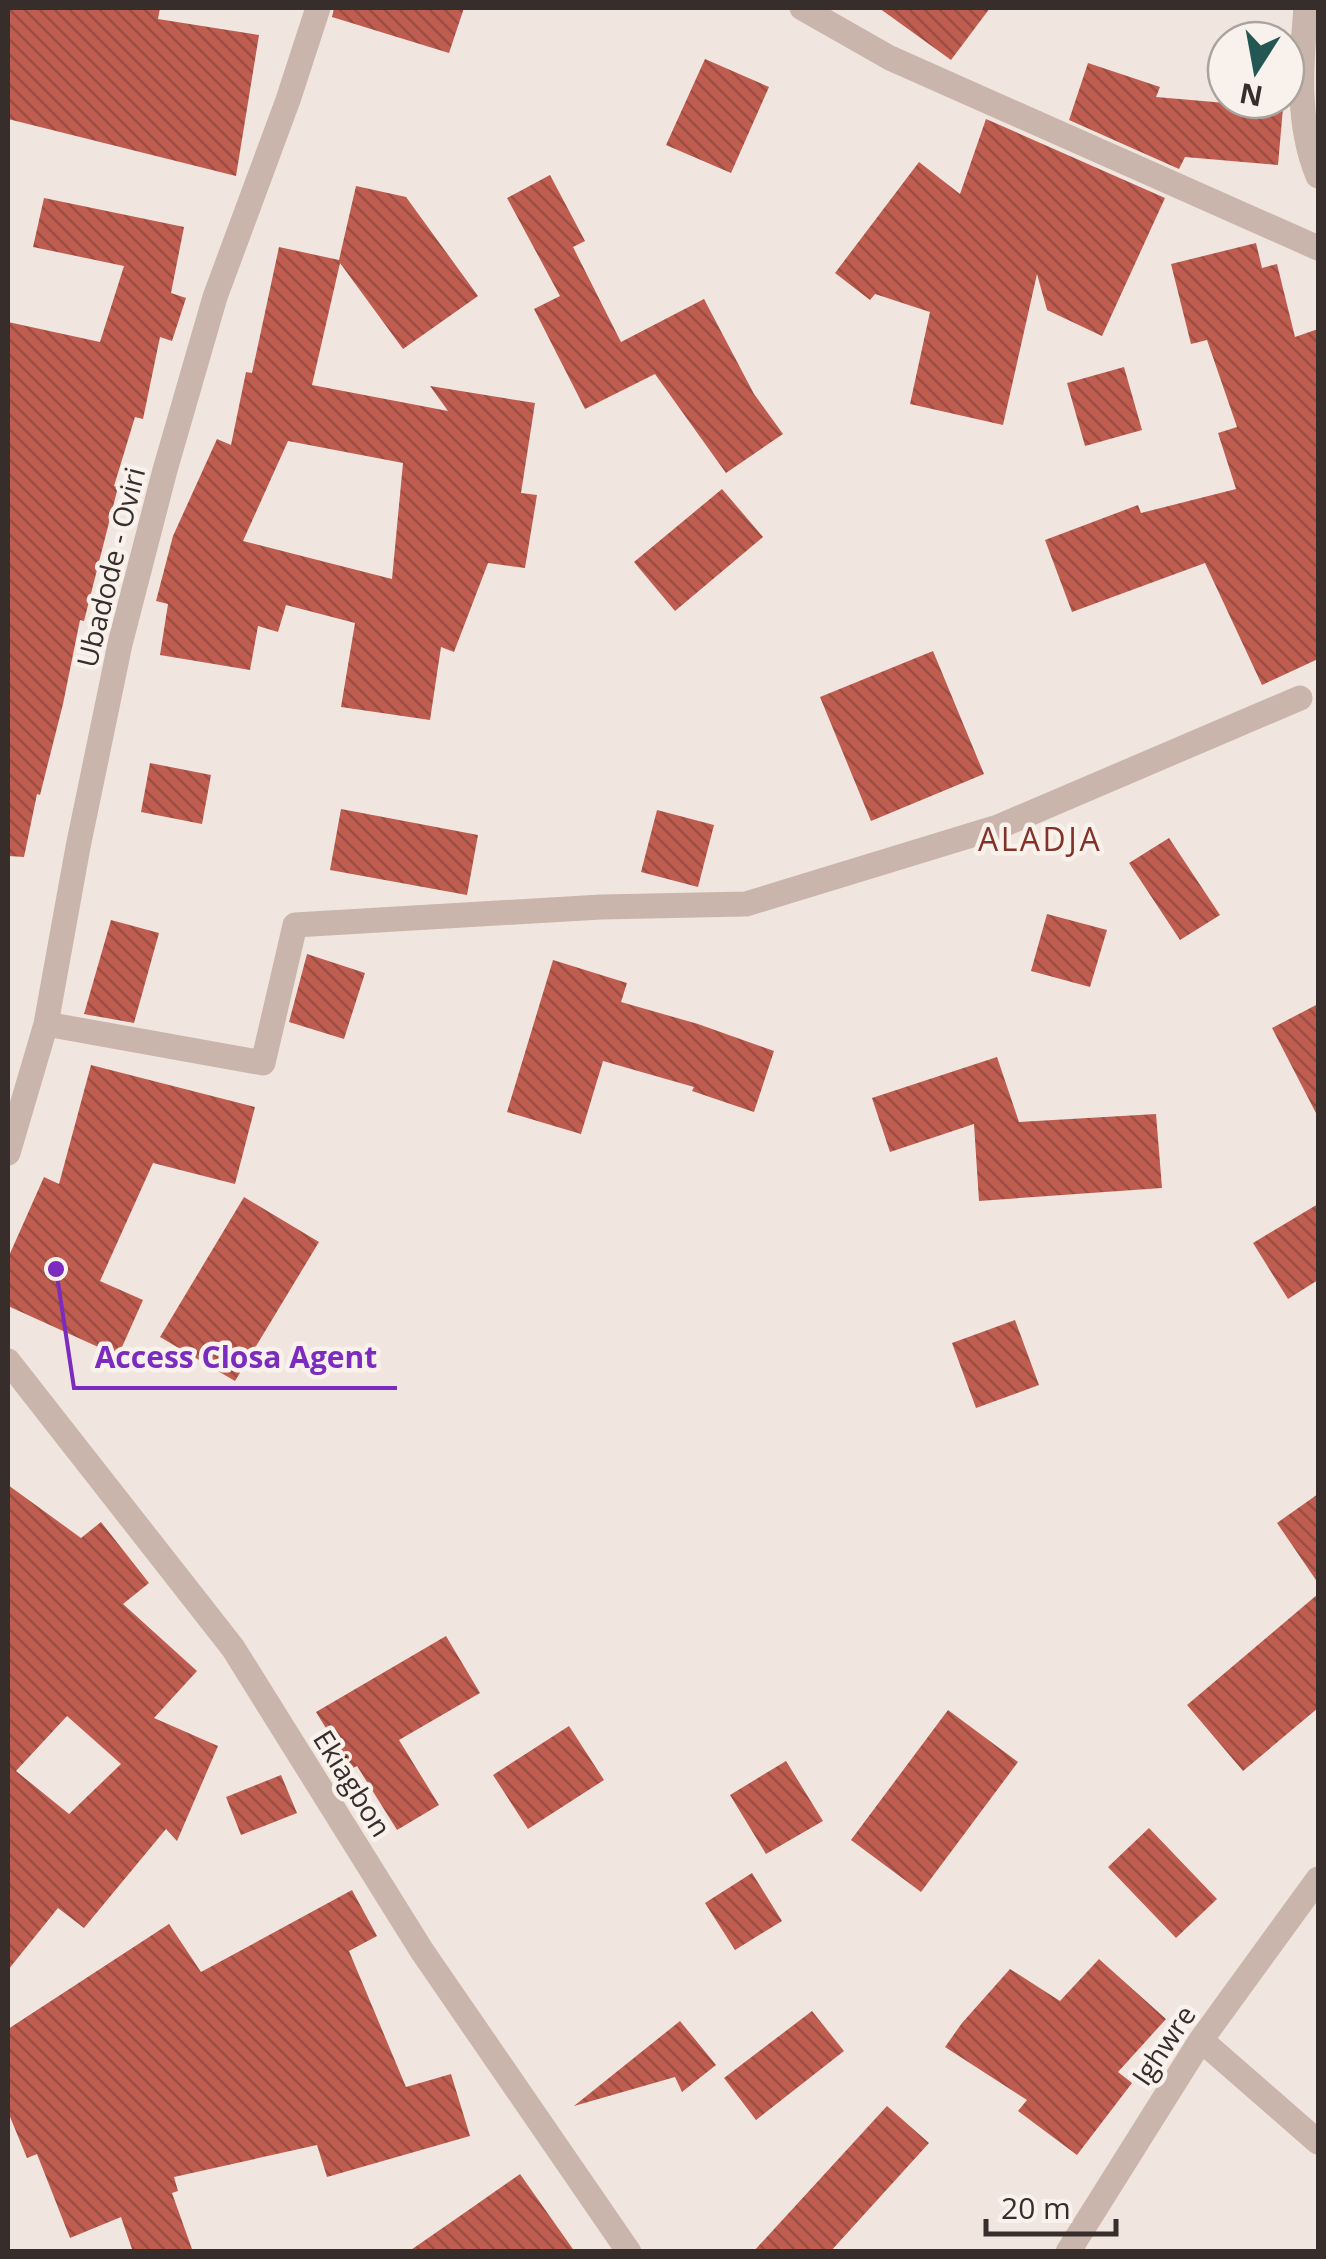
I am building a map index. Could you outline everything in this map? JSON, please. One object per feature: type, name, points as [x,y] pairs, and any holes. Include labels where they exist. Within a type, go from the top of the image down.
[{"type":"street","name":"Ubadode - Oviri","points":[[8,1153],[46,1024],[116,662],[165,470],[215,297],[318,8]]},
{"type":"street","points":[[802,8],[890,58],[1318,248]]},
{"type":"street","points":[[1306,8],[1300,66],[1308,150],[1318,176]]},
{"type":"street","points":[[46,1024],[263,1063],[294,925],[601,907],[746,904],[998,827],[1300,698]]},
{"type":"street","name":"Ekiagbon","points":[[8,1361],[233,1648],[422,1951],[629,2252]]},
{"type":"street","name":"Ighwre","points":[[1072,2250],[1201,2040],[1318,1879]]},
{"type":"street","points":[[1201,2040],[1318,2142]]},
{"type":"building","points":[[8,8],[160,8],[158,19],[259,35],[236,176],[8,119]]},
{"type":"building","points":[[334,8],[464,8],[449,53],[332,17]]},
{"type":"building","points":[[879,8],[990,8],[951,60]]},
{"type":"building","points":[[705,59],[769,87],[731,173],[666,145]]},
{"type":"building","points":[[1088,63],[1160,87],[1156,97],[1206,101],[1206,120],[1282,120],[1278,165],[1185,157],[1179,169],[1069,120]]},
{"type":"building","points":[[986,119],[1165,198],[1102,336],[1047,310],[1037,274],[1003,425],[910,404],[930,312],[875,294],[870,300],[835,273],[919,162],[960,194]]},
{"type":"building","points":[[550,175],[585,241],[573,247],[621,342],[704,299],[754,394],[783,434],[726,473],[655,374],[585,409],[534,309],[560,296],[507,198]]},
{"type":"building","points":[[356,186],[406,197],[478,296],[403,349],[340,263],[312,385],[448,411],[430,386],[535,403],[521,493],[537,495],[525,568],[488,563],[454,652],[441,647],[430,720],[341,707],[355,623],[286,605],[278,632],[258,626],[250,670],[160,655],[168,604],[156,601],[173,536],[217,439],[231,445],[246,372],[252,373],[279,247],[339,260]],"holes":[[[288,441],[403,463],[392,579],[243,541]]]},
{"type":"building","points":[[44,198],[184,227],[171,293],[186,298],[172,341],[160,337],[143,419],[135,417],[114,486],[118,487],[84,621],[80,620],[24,857],[8,856],[8,322],[100,342],[124,266],[33,247]]},
{"type":"building","points":[[1256,243],[1262,268],[1277,264],[1295,337],[1318,329],[1318,659],[1262,685],[1205,563],[1072,612],[1045,540],[1138,505],[1141,513],[1236,489],[1218,433],[1237,427],[1207,340],[1191,344],[1171,264]]},
{"type":"building","points":[[1124,367],[1142,430],[1085,446],[1067,383]]},
{"type":"building","points":[[722,489],[763,537],[675,611],[634,562]]},
{"type":"building","points":[[933,651],[984,774],[871,821],[820,697]]},
{"type":"building","points":[[150,763],[211,775],[202,824],[141,812]]},
{"type":"building","points":[[341,809],[478,835],[467,895],[330,870]]},
{"type":"building","points":[[657,810],[714,825],[698,887],[641,872]]},
{"type":"building","points":[[1169,838],[1220,915],[1180,940],[1129,863]]},
{"type":"building","points":[[1047,914],[1107,930],[1090,987],[1031,971]]},
{"type":"building","points":[[111,920],[159,933],[134,1023],[84,1014]]},
{"type":"building","points":[[307,954],[365,973],[344,1039],[289,1022]]},
{"type":"building","points":[[553,960],[627,983],[621,1002],[774,1051],[754,1112],[692,1091],[694,1087],[603,1061],[581,1134],[507,1112]]},
{"type":"building","points":[[1318,1004],[1318,1117],[1272,1028]]},
{"type":"building","points":[[997,1057],[1019,1122],[1156,1114],[1162,1188],[979,1201],[974,1124],[890,1152],[872,1098]]},
{"type":"building","points":[[91,1065],[255,1107],[235,1184],[153,1163],[100,1281],[143,1300],[118,1356],[8,1306],[8,1258],[44,1177],[59,1184]]},
{"type":"building","points":[[244,1197],[319,1242],[235,1381],[160,1337]]},
{"type":"building","points":[[1318,1204],[1318,1280],[1288,1299],[1253,1243]]},
{"type":"building","points":[[1015,1320],[1039,1385],[976,1408],[952,1343]]},
{"type":"building","points":[[8,1485],[81,1538],[101,1522],[149,1583],[123,1604],[197,1671],[154,1718],[218,1746],[177,1841],[166,1829],[84,1928],[58,1908],[8,1970]],"holes":[[[67,1716],[121,1764],[69,1814],[16,1771]]]},
{"type":"building","points":[[1318,1494],[1318,1583],[1277,1523]]},
{"type":"building","points":[[1318,1594],[1318,1708],[1243,1771],[1187,1705]]},
{"type":"building","points":[[446,1636],[480,1693],[399,1740],[439,1805],[397,1830],[357,1766],[351,1769],[316,1712]]},
{"type":"building","points":[[948,1710],[1018,1762],[921,1892],[851,1840]]},
{"type":"building","points":[[569,1726],[604,1780],[528,1829],[493,1775]]},
{"type":"building","points":[[786,1761],[823,1821],[766,1854],[730,1795]]},
{"type":"building","points":[[281,1775],[297,1813],[241,1835],[226,1797]]},
{"type":"building","points":[[1149,1828],[1217,1899],[1176,1938],[1108,1867]]},
{"type":"building","points":[[752,1873],[782,1921],[735,1950],[705,1903]]},
{"type":"building","points":[[352,1890],[377,1936],[349,1951],[406,2087],[451,2074],[470,2136],[327,2177],[317,2145],[174,2177],[178,2191],[172,2193],[193,2252],[133,2252],[121,2217],[70,2238],[37,2154],[27,2158],[8,2112],[8,2029],[169,1924],[201,1972]]},
{"type":"building","points":[[1099,1959],[1166,2019],[1118,2072],[1132,2083],[1077,2155],[1018,2111],[1027,2100],[945,2047],[1010,1969],[1060,2001]]},
{"type":"building","points":[[812,2011],[844,2051],[756,2120],[724,2078]]},
{"type":"building","points":[[680,2021],[716,2065],[682,2092],[675,2077],[574,2106]]},
{"type":"building","points":[[887,2106],[929,2143],[830,2252],[753,2252]]},
{"type":"building","points":[[520,2174],[575,2252],[408,2252],[470,2209]]},
{"type":"place","name":"Access Closa Agent","points":[[56,1269]]},
{"type":"district","name":"ALADJA","points":[[1040,838]]}]
